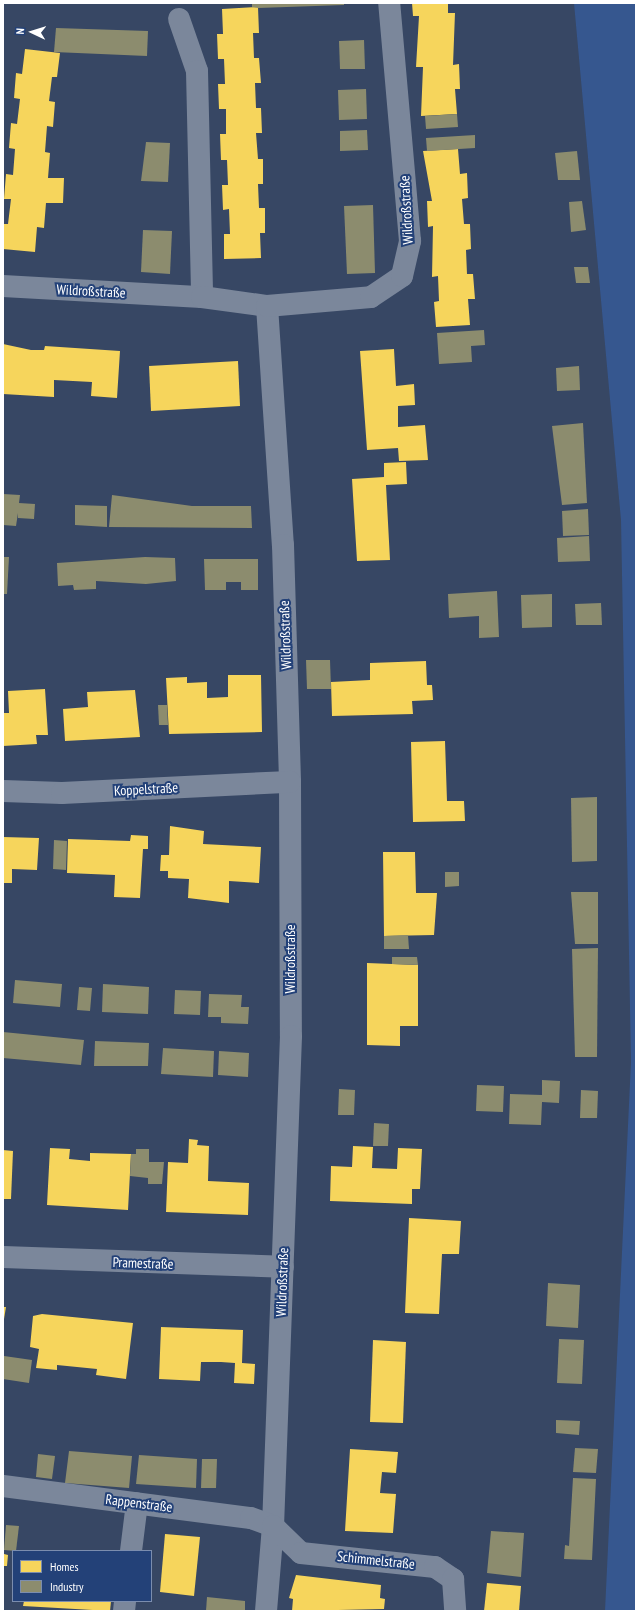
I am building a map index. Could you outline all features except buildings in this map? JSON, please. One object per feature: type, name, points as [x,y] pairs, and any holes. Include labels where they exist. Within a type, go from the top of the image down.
[{"type":"street","name":"Wildroßstraße","points":[[3,286],[202,297],[267,306],[371,297],[402,276],[410,241],[389,3]]},
{"type":"street","points":[[179,19],[196,71],[202,297]]},
{"type":"street","name":"Wildroßstraße","points":[[266,1611],[274,1526],[290,1036],[290,782],[282,545],[267,306]]},
{"type":"street","name":"Koppelstraße","points":[[3,791],[62,793],[290,782]]},
{"type":"street","name":"Pramestraße","points":[[3,1257],[282,1267]]},
{"type":"street","name":"Rappenstraße","points":[[3,1486],[251,1518],[274,1526]]},
{"type":"street","points":[[131,1550],[137,1503]]},
{"type":"street","name":"Schimmelstraße","points":[[274,1526],[301,1553],[435,1567],[453,1579],[455,1611]]},
{"type":"shaded area","points":[[574,3],[636,3],[636,1611],[605,1611],[631,1062],[621,520]]}]
